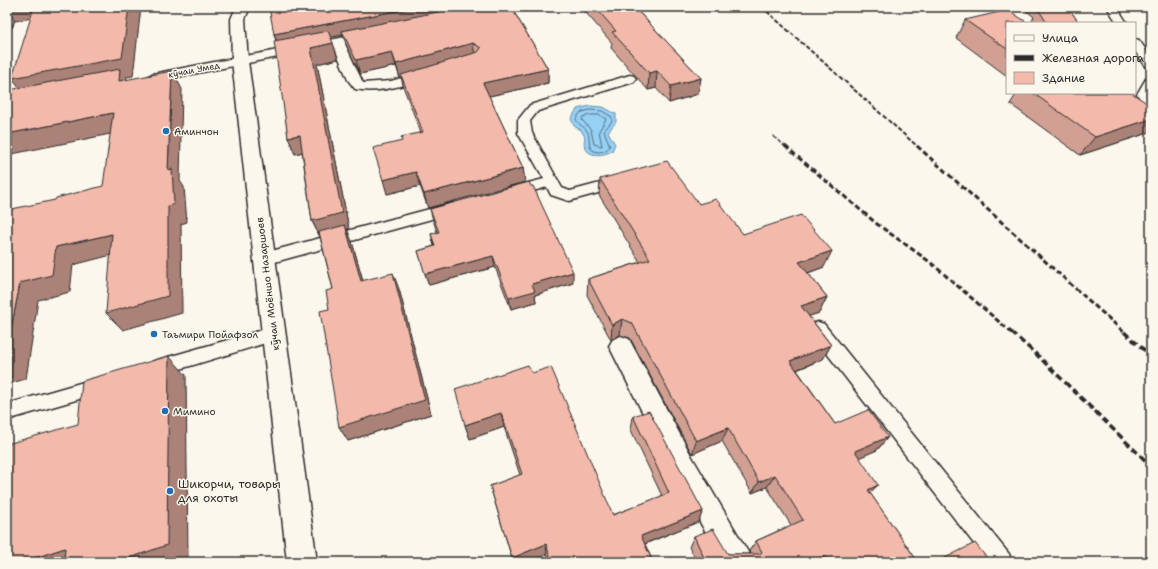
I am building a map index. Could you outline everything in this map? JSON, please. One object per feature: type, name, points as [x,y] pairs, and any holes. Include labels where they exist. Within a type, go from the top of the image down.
[{"type":"street","name":"кӯчаи Моёншо Назаршоев","points":[[243,7],[238,19],[240,61],[302,562]]},
{"type":"street","points":[[621,346],[683,466],[738,562]]},
{"type":"lane","points":[[7,26],[12,7]]},
{"type":"lane","points":[[1112,7],[1121,22]]},
{"type":"lane","name":"кӯчаи Умед","points":[[139,81],[374,34]]},
{"type":"lane","points":[[338,41],[354,80],[359,86],[368,87],[393,84],[430,74]]},
{"type":"lane","points":[[1136,44],[1151,66]]},
{"type":"lane","points":[[630,79],[596,88],[534,108],[524,120],[525,133],[556,191],[569,196],[635,179]]},
{"type":"lane","points":[[1151,80],[1143,94],[1151,106]]},
{"type":"lane","points":[[499,196],[552,181]]},
{"type":"lane","points":[[264,259],[468,204]]},
{"type":"lane","points":[[816,325],[1001,562]]},
{"type":"lane","points":[[136,374],[273,334]]},
{"type":"lane","points":[[7,412],[113,381]]},
{"type":"water","points":[[590,106],[603,107],[616,114],[616,122],[608,132],[615,144],[612,151],[596,155],[588,152],[584,143],[585,137],[581,130],[574,126],[571,119],[577,109]]},
{"type":"building","points":[[34,7],[129,7],[122,58],[12,78]]},
{"type":"building","points":[[269,7],[417,7],[274,34]]},
{"type":"building","points":[[463,7],[511,7],[548,69],[483,83],[523,168],[424,194],[416,172],[383,180],[373,148],[402,141],[401,137],[423,132],[401,75],[478,52],[481,48],[473,43],[396,64],[392,52],[356,60],[342,31]]},
{"type":"building","points":[[595,7],[634,7],[701,78],[671,86],[657,71],[649,73],[612,32],[616,31]]},
{"type":"building","points":[[1041,7],[1068,7],[1078,22],[1046,22],[1038,9],[1042,8]]},
{"type":"building","points":[[1008,10],[1026,22],[1006,22],[1006,48],[965,20]]},
{"type":"building","points":[[328,31],[333,43],[311,48],[342,213],[312,221],[300,135],[288,137],[274,41]]},
{"type":"building","points":[[120,69],[119,81],[172,71],[168,170],[172,169],[174,204],[168,206],[168,296],[106,313],[112,234],[56,247],[52,275],[20,283],[7,350],[7,210],[55,200],[56,198],[103,186],[113,113],[7,134],[7,96],[9,90]]},
{"type":"building","points":[[1034,94],[1133,94],[1151,106],[1151,119],[1095,137]]},
{"type":"building","points":[[667,161],[699,204],[716,199],[743,234],[801,215],[832,251],[799,262],[827,297],[801,306],[831,345],[790,361],[835,424],[868,410],[888,437],[855,451],[878,485],[868,490],[918,562],[829,562],[825,556],[811,562],[706,562],[694,536],[713,529],[728,554],[760,554],[762,552],[756,541],[803,520],[775,475],[759,482],[728,428],[696,441],[632,323],[622,319],[612,325],[588,279],[650,259],[600,179]]},
{"type":"building","points":[[529,182],[531,186],[533,186],[573,272],[532,284],[535,291],[509,298],[493,256],[425,274],[418,251],[435,246],[431,234],[439,232],[430,209]]},
{"type":"building","points":[[345,225],[361,281],[393,273],[425,400],[339,427],[320,311],[329,309],[326,291],[333,289],[319,232]]},
{"type":"building","points":[[169,356],[167,545],[118,562],[64,562],[65,548],[22,562],[7,562],[7,444],[78,424],[82,381]]},
{"type":"building","points":[[528,365],[532,373],[551,367],[613,515],[669,493],[633,416],[649,411],[703,511],[641,536],[653,562],[552,562],[546,544],[512,558],[490,486],[522,474],[501,413],[465,425],[455,389]]},
{"type":"building","points":[[975,543],[990,562],[937,562]]},
{"type":"railway","points":[[762,7],[918,147]]},
{"type":"railway","points":[[773,136],[786,147]]},
{"type":"railway","points":[[785,146],[877,224],[930,262],[1012,333]]},
{"type":"railway","points":[[917,146],[1125,333]]},
{"type":"railway","points":[[1011,332],[1036,354],[1151,466]]},
{"type":"railway","points":[[1124,332],[1151,356]]},
{"type":"place","name":"Аминчон","points":[[166,131]]},
{"type":"place","name":"Таъмири Пойафзол","points":[[154,334]]},
{"type":"place","name":"Мимино","points":[[165,411]]},
{"type":"place","name":"Шикорчи, товары для охоты","points":[[170,491]]}]
